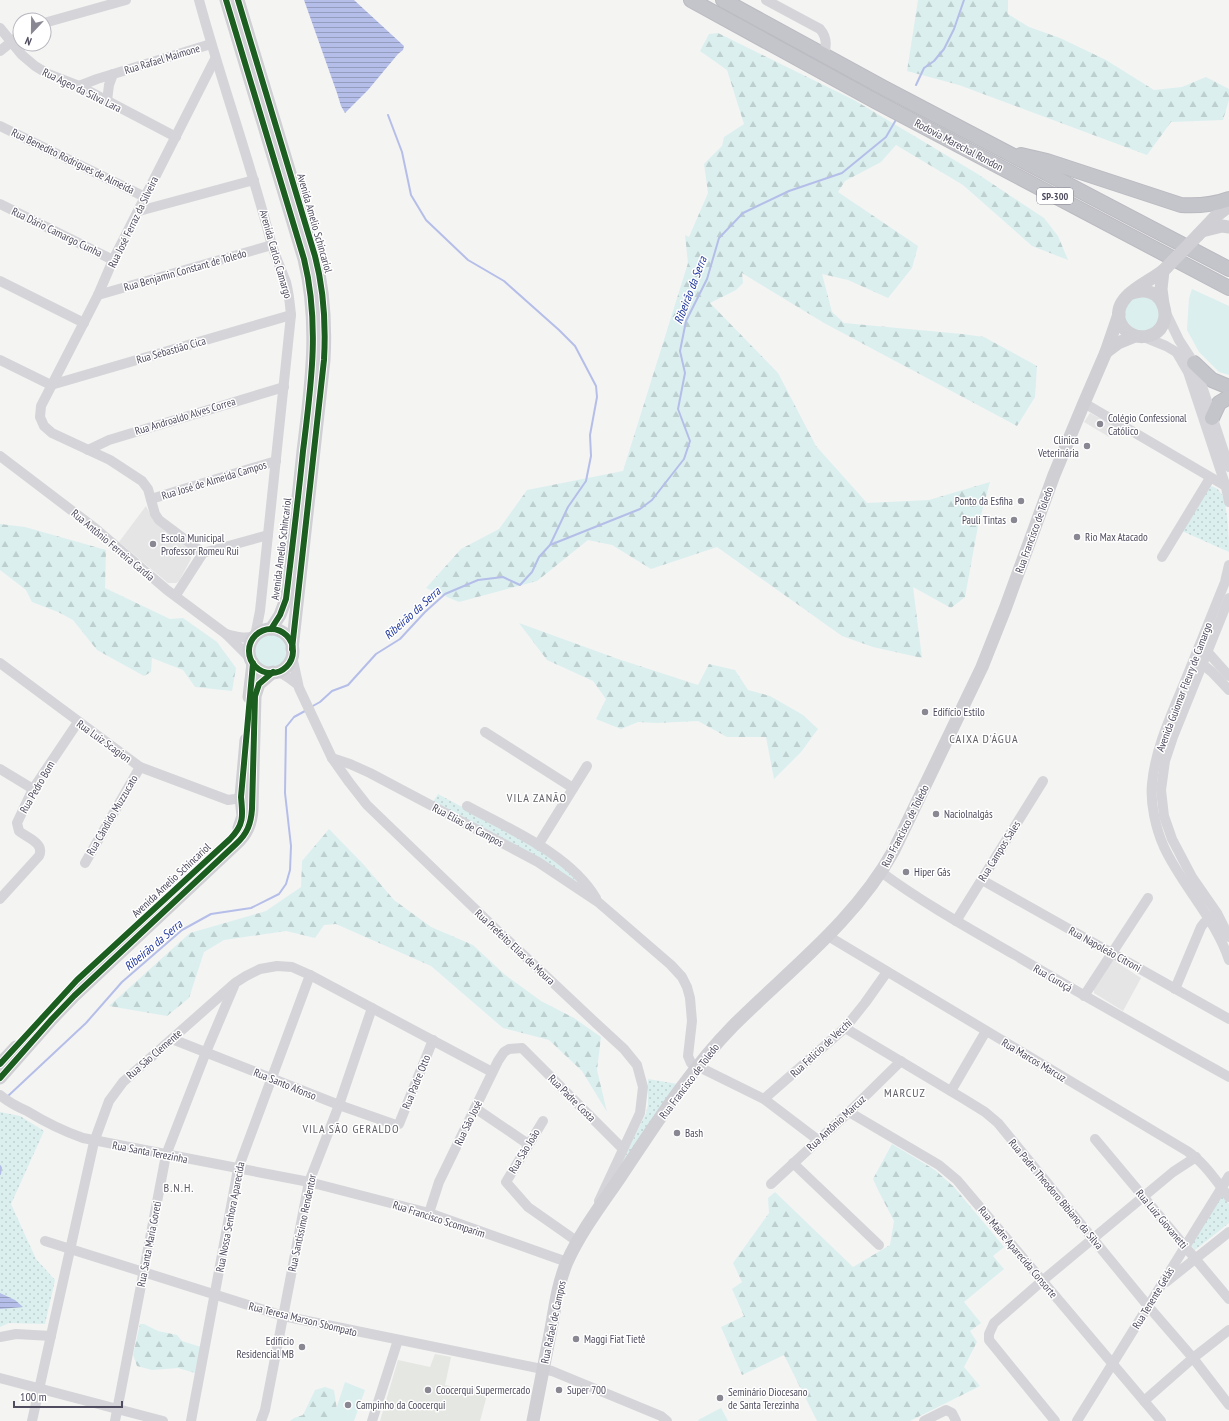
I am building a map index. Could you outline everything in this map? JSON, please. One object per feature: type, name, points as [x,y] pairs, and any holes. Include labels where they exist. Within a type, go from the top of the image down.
[{"type":"highway","name":"Rodovia Marechal Rondon","points":[[691,0],[917,124],[1229,288]]},
{"type":"highway","name":"Rodovia Marechal Rondon","points":[[723,0],[1002,150],[1229,269]]},
{"type":"highway","points":[[1002,150],[1047,161],[1181,205],[1209,205],[1229,199]]},
{"type":"highway","points":[[1195,364],[1212,380],[1229,387]]},
{"type":"highway","points":[[1212,418],[1219,403],[1229,397]]},
{"type":"main road","name":"Avenida Amelio Schincariol","points":[[0,1078],[74,996],[242,838],[247,832],[251,818],[248,785],[252,661],[249,652],[250,644],[255,636],[259,632],[270,629],[280,615],[286,599],[308,416],[313,342],[313,308],[304,259],[226,0]]},
{"type":"main road","name":"Avenida Amelio Schincariol","points":[[0,1064],[77,980],[235,834],[242,822],[243,810],[231,798],[248,785],[256,696],[259,684],[287,665],[292,653],[324,360],[324,307],[315,256],[238,0]]},
{"type":"main road","points":[[1139,336],[1129,333],[1123,328],[1119,314],[1120,306],[1123,300],[1145,282],[1165,270],[1215,217],[1229,206]]},
{"type":"main road","points":[[1200,233],[1222,226],[1229,227]]},
{"type":"main road","points":[[1106,352],[1118,343],[1139,336],[1151,335],[1162,325],[1165,318],[1161,289],[1165,270]]},
{"type":"main road","points":[[1129,294],[1136,291],[1152,293],[1159,298],[1164,307]]},
{"type":"main road","name":"Rua Francisco de Toledo","points":[[586,1228],[697,1066],[734,1025],[828,936],[852,910],[881,872],[902,834],[982,667],[1054,476],[1106,352],[1119,314]]},
{"type":"main road","points":[[270,629],[277,630],[288,637],[291,643],[292,653]]},
{"type":"main road","points":[[252,661],[261,670],[275,672]]},
{"type":"main road","name":"Rua Rafael de Campos","points":[[533,1421],[558,1291],[567,1262],[586,1228]]},
{"type":"street","points":[[52,21],[126,0]]},
{"type":"street","name":"Avenida Carlos Camargo","points":[[199,0],[215,59],[254,180],[272,245],[286,283],[290,300],[291,315],[284,387],[260,611],[255,636]]},
{"type":"street","points":[[766,0],[820,29],[824,34],[826,41],[824,54]]},
{"type":"street","name":"Rua Ageo da Silva Lara","points":[[0,28],[12,43]]},
{"type":"street","points":[[0,51],[12,43]]},
{"type":"street","name":"Rua Rafael Maimone","points":[[79,86],[112,74],[211,44]]},
{"type":"street","name":"Rua Ageo da Silva Lara","points":[[20,52],[48,74],[79,86],[176,137]]},
{"type":"street","name":"Rua José Ferraz da Silveira","points":[[203,553],[159,520],[155,514],[148,489],[142,481],[110,460],[52,433],[44,426],[40,417],[40,412],[51,385],[84,323],[113,260],[215,59]]},
{"type":"street","name":"Rua Rafael Maimone","points":[[107,102],[112,74]]},
{"type":"street","name":"Rua Benedito Rodrigues de Almeida","points":[[0,126],[145,197]]},
{"type":"street","points":[[139,211],[254,180]]},
{"type":"street","name":"Rua Dário Camargo Cunha","points":[[0,204],[113,260]]},
{"type":"street","name":"Rua Benjamin Constant de Toledo","points":[[98,295],[272,245]]},
{"type":"street","points":[[0,281],[84,323]]},
{"type":"street","points":[[1164,307],[1179,340],[1195,364],[1229,467]]},
{"type":"street","name":"Rua Sebastião Cica","points":[[51,385],[291,315]]},
{"type":"street","points":[[1139,336],[1177,353],[1195,364]]},
{"type":"street","points":[[1177,353],[1188,372],[1228,488],[1229,502]]},
{"type":"street","points":[[0,360],[51,385]]},
{"type":"street","name":"Rua Androaldo Alves Correa","points":[[88,450],[109,440],[284,387]]},
{"type":"street","points":[[1084,403],[1228,488]]},
{"type":"street","name":"Rua Antônio Ferreira Cardia","points":[[0,456],[96,529],[167,590],[176,595],[226,634],[252,661]]},
{"type":"street","name":"Rua José de Almeida Campos","points":[[151,499],[276,461]]},
{"type":"street","points":[[1162,557],[1210,478]]},
{"type":"street","points":[[176,595],[203,553],[268,535]]},
{"type":"street","name":"Avenida Guiomar Fleury de Camargo","points":[[1203,648],[1225,582],[1229,565]]},
{"type":"street","points":[[1229,598],[1198,660],[1165,762],[1161,790],[1164,816],[1172,839],[1213,916],[1229,960]]},
{"type":"street","points":[[260,611],[270,629]]},
{"type":"street","name":"Rua Antônio Ferreira Cardia","points":[[226,634],[240,638],[255,636]]},
{"type":"street","points":[[1203,648],[1229,676]]},
{"type":"street","name":"Rua Prefeito Elias de Moura","points":[[292,653],[298,686],[332,758],[368,805],[498,931],[624,1049],[637,1065],[643,1087],[640,1113],[586,1228]]},
{"type":"street","points":[[1198,660],[1229,690]]},
{"type":"street","name":"Rua Luiz Scagion","points":[[0,663],[140,767],[231,798]]},
{"type":"street","points":[[275,672],[289,678],[298,686]]},
{"type":"street","name":"Rua Pedro Bom","points":[[0,899],[39,856],[41,848],[39,845],[19,831],[17,823],[33,789],[78,722]]},
{"type":"street","points":[[485,732],[573,788]]},
{"type":"street","name":"Rua Elias de Campos","points":[[332,758],[370,773],[538,862],[598,902],[671,965],[682,977],[688,987],[692,1009],[688,1056],[691,1063],[697,1066]]},
{"type":"street","points":[[538,845],[587,766]]},
{"type":"street","name":"Rua Cândido Muzzucato","points":[[84,863],[140,767]]},
{"type":"street","points":[[0,769],[33,789]]},
{"type":"street","name":"Rua Campos Sales","points":[[956,921],[1043,781]]},
{"type":"street","points":[[231,798],[233,794],[248,785]]},
{"type":"street","name":"Rua Elias de Campos","points":[[468,806],[538,845],[564,862],[587,885],[598,902]]},
{"type":"street","name":"Rua Curuçá","points":[[881,872],[906,890],[956,921],[1084,996],[1229,1077]]},
{"type":"street","name":"Rua Napoleão Citroni","points":[[982,880],[1229,1019]]},
{"type":"street","points":[[1084,996],[1148,898]]},
{"type":"street","points":[[1213,916],[1229,937]]},
{"type":"street","points":[[1175,989],[1202,927],[1213,916]]},
{"type":"street","name":"Rua Marcos Marcuz","points":[[828,936],[1196,1157],[1229,1197]]},
{"type":"street","name":"Rua São Clemente","points":[[32,1421],[94,1142],[109,1101],[123,1082],[235,983],[260,969],[277,966],[292,967],[310,975],[492,1072]]},
{"type":"street","name":"Rua Felicio de Vecchi","points":[[764,1099],[845,1028],[887,972]]},
{"type":"street","name":"Rua Nossa Senhora Aparecida","points":[[191,1421],[238,1169],[310,975]]},
{"type":"street","name":"Rua Santa Maria Goreti","points":[[115,1421],[166,1155],[206,1052],[235,983]]},
{"type":"street","name":"Rua Santíssimo Rendentor","points":[[261,1421],[265,1410],[309,1182],[339,1105],[372,1008]]},
{"type":"street","name":"Rua Padre Theodoro Bibiano da Silva","points":[[845,1028],[985,1112],[998,1123],[1148,1306],[1193,1358],[1229,1405]]},
{"type":"street","points":[[951,1091],[986,1031]]},
{"type":"street","name":"Rua Santo Afonso","points":[[172,1039],[339,1105],[395,1125],[399,1124]]},
{"type":"street","name":"Rua Padre Otto","points":[[399,1124],[433,1040]]},
{"type":"street","name":"Rua Padre Costa","points":[[522,1048],[623,1149]]},
{"type":"street","name":"Rua São José","points":[[429,1213],[439,1182],[492,1072],[504,1052],[509,1049],[522,1048]]},
{"type":"street","name":"Rua Antônio Marcuz","points":[[771,1184],[901,1062]]},
{"type":"street","points":[[697,1066],[764,1099],[818,1140]]},
{"type":"street","name":"Rua Santa Terezinha","points":[[4,1098],[66,1132],[94,1142],[309,1182]]},
{"type":"street","points":[[475,1108],[528,1144]]},
{"type":"street","name":"Rua Madre Aparecida Consorte","points":[[849,1112],[939,1165],[957,1180],[1161,1421]]},
{"type":"street","name":"Rua São João","points":[[543,1121],[506,1182],[528,1207],[578,1242]]},
{"type":"street","name":"Rua Luiz Giovanetti","points":[[1095,1139],[1229,1299]]},
{"type":"street","points":[[1055,1421],[989,1340],[989,1334],[994,1323],[1042,1280],[1173,1172],[1196,1157]]},
{"type":"street","points":[[793,1163],[879,1245]]},
{"type":"street","name":"Rua Tenente Gelás","points":[[1077,1421],[1229,1176]]},
{"type":"street","name":"Rua Francisco Scomparim","points":[[309,1182],[429,1213],[567,1262]]},
{"type":"street","points":[[1161,1286],[1229,1232]]},
{"type":"street","name":"Rua Teresa Marson Sbompato","points":[[45,1241],[283,1316],[552,1371],[661,1416],[667,1421]]},
{"type":"street","points":[[1144,1401],[1193,1358],[1229,1330]]},
{"type":"street","points":[[0,1337],[16,1334],[51,1336]]},
{"type":"street","points":[[372,1421],[398,1340]]},
{"type":"street","points":[[0,1378],[163,1421]]},
{"type":"street","points":[[924,1421],[946,1410],[952,1413],[956,1421]]},
{"type":"shaded area","name":"Colégio Confessional Católico","points":[[1090,413],[1115,426],[1109,437],[1084,422]]},
{"type":"shaded area","name":"Escola Municipal Professor Romeu Rui","points":[[146,506],[153,520],[191,551],[191,559],[179,581],[176,583],[168,583],[119,542]]},
{"type":"shaded area","points":[[1113,960],[1141,978],[1123,1011],[1094,993],[1094,989]]},
{"type":"shaded area","name":"Coocerqui Supermercado","points":[[435,1354],[451,1357],[445,1385],[487,1395],[480,1421],[380,1421],[398,1360],[430,1367]]},
{"type":"green space","points":[[918,0],[1008,0],[1008,14],[1029,27],[1060,38],[1106,60],[1154,90],[1182,87],[1206,77],[1229,89],[1229,100],[1223,120],[1171,122],[1147,155],[959,85],[907,71]]},
{"type":"green space","points":[[718,33],[854,100],[976,173],[1044,218],[1058,236],[1068,260],[1032,246],[963,185],[896,145],[881,162],[845,181],[838,192],[918,246],[912,268],[888,298],[848,280],[822,274],[832,312],[844,323],[984,337],[1037,366],[1035,397],[1017,426],[824,323],[742,273],[743,283],[736,290],[710,303],[778,373],[816,446],[867,503],[929,500],[990,482],[978,526],[965,597],[951,608],[913,587],[922,658],[873,647],[842,636],[717,547],[651,569],[612,545],[588,540],[537,581],[459,602],[426,588],[461,549],[499,529],[527,490],[623,471],[688,263],[685,235],[689,237],[708,193],[704,164],[722,146],[724,137],[744,124],[727,70],[700,51],[709,34]]},
{"type":"green space","points":[[1192,289],[1229,306],[1229,375],[1219,372],[1199,352],[1187,330],[1189,298]]},
{"type":"green space","points":[[1148,297],[1158,305],[1160,318],[1153,329],[1136,332],[1124,319],[1128,303],[1132,299]]},
{"type":"green space","points":[[1209,485],[1219,491],[1225,503],[1228,520],[1229,552],[1182,531]]},
{"type":"green space","points":[[0,524],[25,527],[106,550],[105,588],[170,619],[183,618],[217,642],[236,668],[232,691],[195,687],[183,670],[152,658],[151,672],[144,676],[97,650],[73,620],[58,612],[32,602],[26,590],[0,570]]},
{"type":"green space","points":[[519,623],[618,659],[698,685],[709,664],[735,670],[748,690],[770,696],[803,715],[818,729],[801,752],[774,779],[766,737],[727,737],[698,721],[657,723],[638,722],[621,729],[596,719],[606,699],[593,681],[547,660]]},
{"type":"green space","points":[[271,633],[284,638],[289,651],[284,664],[271,669],[258,664],[253,651],[258,638]]},
{"type":"green space","points":[[438,794],[534,846],[561,864],[584,889],[433,802]]},
{"type":"green space","points":[[329,829],[364,865],[394,900],[431,927],[473,945],[504,974],[541,1001],[574,1018],[601,1037],[597,1070],[607,1112],[582,1071],[549,1040],[503,1028],[431,966],[336,924],[324,925],[315,938],[286,931],[224,940],[204,952],[189,998],[167,1016],[109,1006],[190,933],[266,911],[301,887],[302,861]]},
{"type":"green space","points":[[648,1079],[678,1084],[613,1181],[646,1113],[648,1105]]},
{"type":"green space","points":[[0,1112],[20,1116],[44,1131],[11,1204],[36,1259],[55,1280],[45,1324],[9,1323],[0,1327]]},
{"type":"green space","points":[[892,1144],[935,1170],[954,1187],[1004,1247],[993,1256],[1004,1269],[964,1302],[981,1323],[970,1331],[977,1342],[964,1367],[980,1386],[910,1421],[817,1421],[784,1355],[742,1375],[721,1327],[744,1316],[732,1289],[742,1282],[733,1263],[769,1213],[768,1198],[775,1192],[853,1267],[890,1245],[894,1221],[873,1179]]},
{"type":"green space","points":[[1222,1195],[1229,1204],[1229,1223],[1195,1250],[1191,1245]]},
{"type":"green space","points":[[140,1324],[144,1324],[158,1331],[177,1335],[182,1341],[201,1347],[195,1373],[178,1368],[152,1370],[137,1366],[133,1355]]},
{"type":"green space","name":"Campinho da Coocerqui","points":[[345,1382],[365,1390],[354,1421],[332,1421]]},
{"type":"green space","points":[[325,1387],[334,1390],[337,1410],[334,1421],[290,1421],[303,1415],[315,1390]]},
{"type":"green space","points":[[721,1408],[728,1421],[698,1420]]},
{"type":"water","points":[[304,0],[354,0],[404,46],[403,50],[368,90],[345,113],[341,106]]},
{"type":"water","points":[[0,1293],[15,1300],[23,1307],[0,1309]]},
{"type":"waterway","name":"Ribeirão da Serra","points":[[916,85],[924,68],[934,61],[944,49],[954,29],[964,0]]},
{"type":"waterway","points":[[388,115],[402,152],[411,195],[426,220],[468,260],[504,281],[559,330],[575,346],[596,386],[597,397],[590,435],[591,456],[586,481],[568,507],[550,545]]},
{"type":"waterway","name":"Ribeirão da Serra","points":[[311,707],[320,702],[332,691],[348,685],[376,654],[400,639],[425,612],[445,594],[478,580],[503,577],[520,585],[532,572],[539,557],[550,545],[640,509],[652,500],[684,459],[690,441],[678,409],[685,373],[680,351],[686,321],[707,279],[719,238],[743,213],[789,191],[842,173],[886,137],[897,118]]},
{"type":"waterway","name":"Ribeirão da Serra","points":[[8,1096],[86,1023],[122,982],[182,930],[211,914],[251,908],[279,894],[286,884],[290,870],[291,846],[285,793],[286,727],[294,717],[305,711]]},
{"type":"waterway","name":"Ribeirão da Serra","points":[[0,1166],[0,1174]]},
{"type":"cycle path","points":[[226,0],[304,259],[312,307],[313,331],[309,403],[286,599],[280,615],[271,629]]},
{"type":"cycle path","points":[[238,0],[315,256],[324,307],[324,360],[292,649]]},
{"type":"cycle path","points":[[271,629],[283,633],[289,639],[293,651],[289,663],[283,669],[271,673],[259,669],[253,663],[249,651],[253,639],[259,633],[271,629]]},
{"type":"cycle path","points":[[0,1064],[77,980],[235,834],[242,820],[241,797],[253,663]]},
{"type":"cycle path","points":[[0,1078],[74,996],[236,844],[246,832],[251,819],[252,809],[255,696],[259,684],[273,672]]},
{"type":"place","name":"Colégio Confessional Católico","points":[[1100,424]]},
{"type":"place","name":"Clinica Veterinária","points":[[1087,446]]},
{"type":"place","name":"Ponto da Esfiha","points":[[1021,501]]},
{"type":"place","name":"Pauli Tintas","points":[[1014,520]]},
{"type":"place","name":"Rio Max Atacado","points":[[1077,537]]},
{"type":"place","name":"Escola Municipal Professor Romeu Rui","points":[[153,544]]},
{"type":"place","name":"Edifício Estilo","points":[[925,712]]},
{"type":"place","name":"Naciolnalgás","points":[[936,814]]},
{"type":"place","name":"Hiper Gás","points":[[906,872]]},
{"type":"place","name":"Bash","points":[[677,1133]]},
{"type":"place","name":"Maggi Fiat Tietê","points":[[576,1339]]},
{"type":"place","name":"Edifício Residencial MB","points":[[302,1347]]},
{"type":"place","name":"Coocerqui Supermercado","points":[[428,1390]]},
{"type":"place","name":"Super 700","points":[[559,1390]]},
{"type":"place","name":"Seminário Diocesano de Santa Terezinha","points":[[720,1398]]},
{"type":"place","name":"Campinho da Coocerqui","points":[[348,1405]]},
{"type":"district","name":"CAIXA D'ÁGUA","points":[[984,738]]},
{"type":"district","name":"VILA ZANÃO","points":[[537,797]]},
{"type":"district","name":"MARCUZ","points":[[905,1092]]},
{"type":"district","name":"VILA SÃO GERALDO","points":[[351,1128]]},
{"type":"district","name":"B.N.H.","points":[[179,1187]]}]
